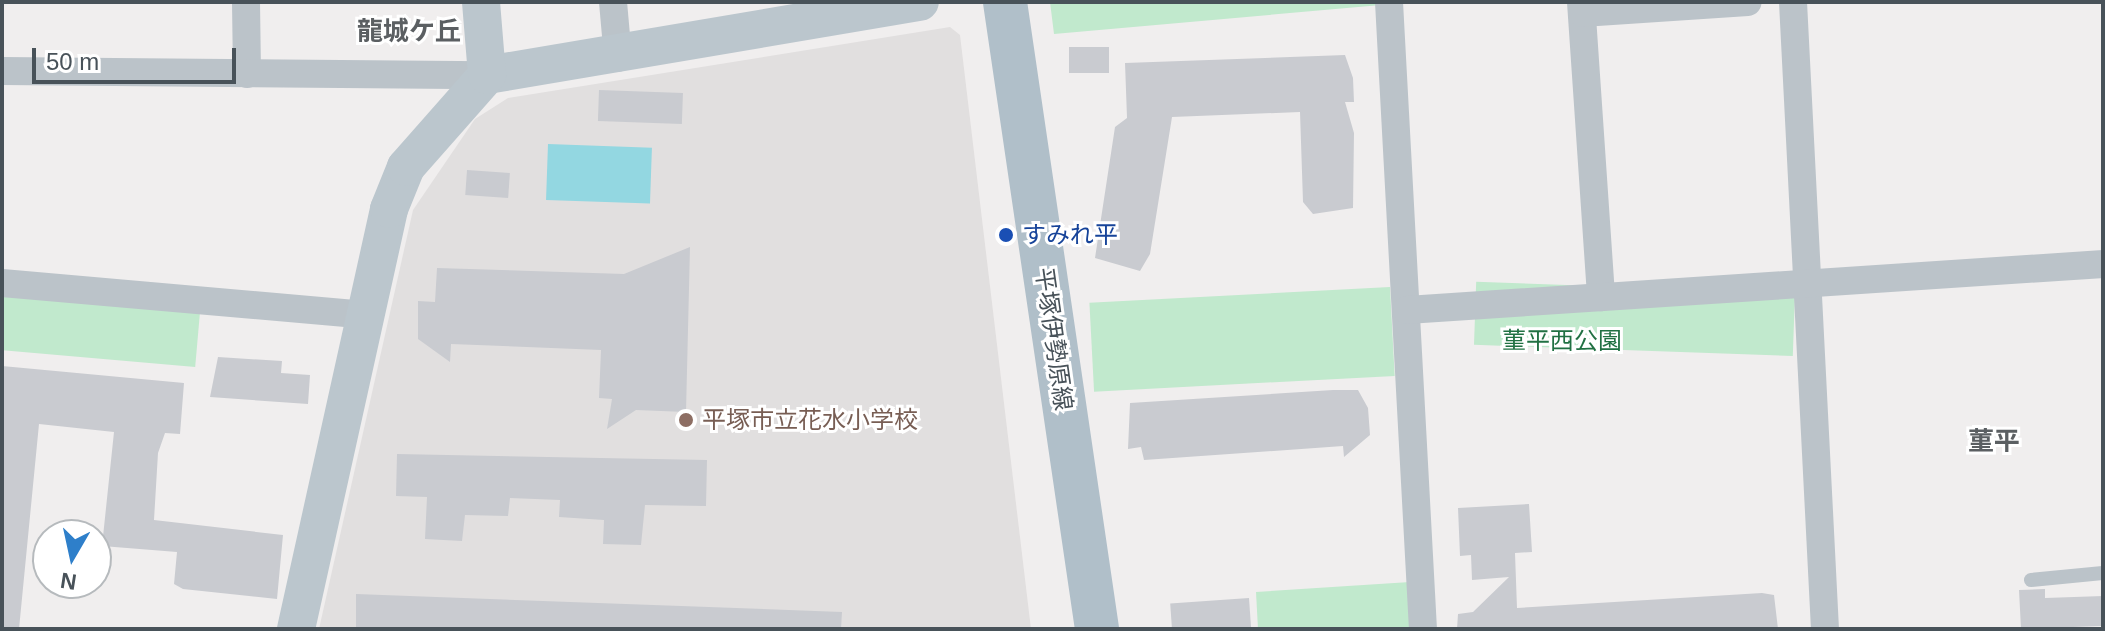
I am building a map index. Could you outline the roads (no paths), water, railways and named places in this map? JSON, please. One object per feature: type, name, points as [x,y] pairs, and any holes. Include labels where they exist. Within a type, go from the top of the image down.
[{"type":"main road","name":"平塚伊勢原線","points":[[1005,2],[1097,629]]},
{"type":"street","points":[[246,2],[247,74]]},
{"type":"street","points":[[296,629],[369,315],[389,209],[406,167],[487,75],[481,2]]},
{"type":"street","points":[[613,2],[618,58]]},
{"type":"street","points":[[2,71],[487,75],[618,58],[920,2]]},
{"type":"street","points":[[1389,2],[1423,629]]},
{"type":"street","points":[[1601,297],[1582,7],[1748,2]]},
{"type":"street","points":[[1793,2],[1825,629]]},
{"type":"street","points":[[1407,310],[2103,265]]},
{"type":"street","points":[[2,283],[369,315]]},
{"type":"lane","points":[[2031,580],[2103,573]]},
{"type":"water","points":[[548,144],[652,148],[650,204],[546,200]]},
{"type":"place","name":"すみれ平","points":[[1006,235]]},
{"type":"place","name":"平塚市立花水小学校","points":[[686,420]]},
{"type":"district","name":"龍城ケ丘","points":[[409,32]]},
{"type":"district","name":"菫平","points":[[1994,442]]},
{"type":"park label","name":"菫平西公園","points":[[1562,341]]}]
